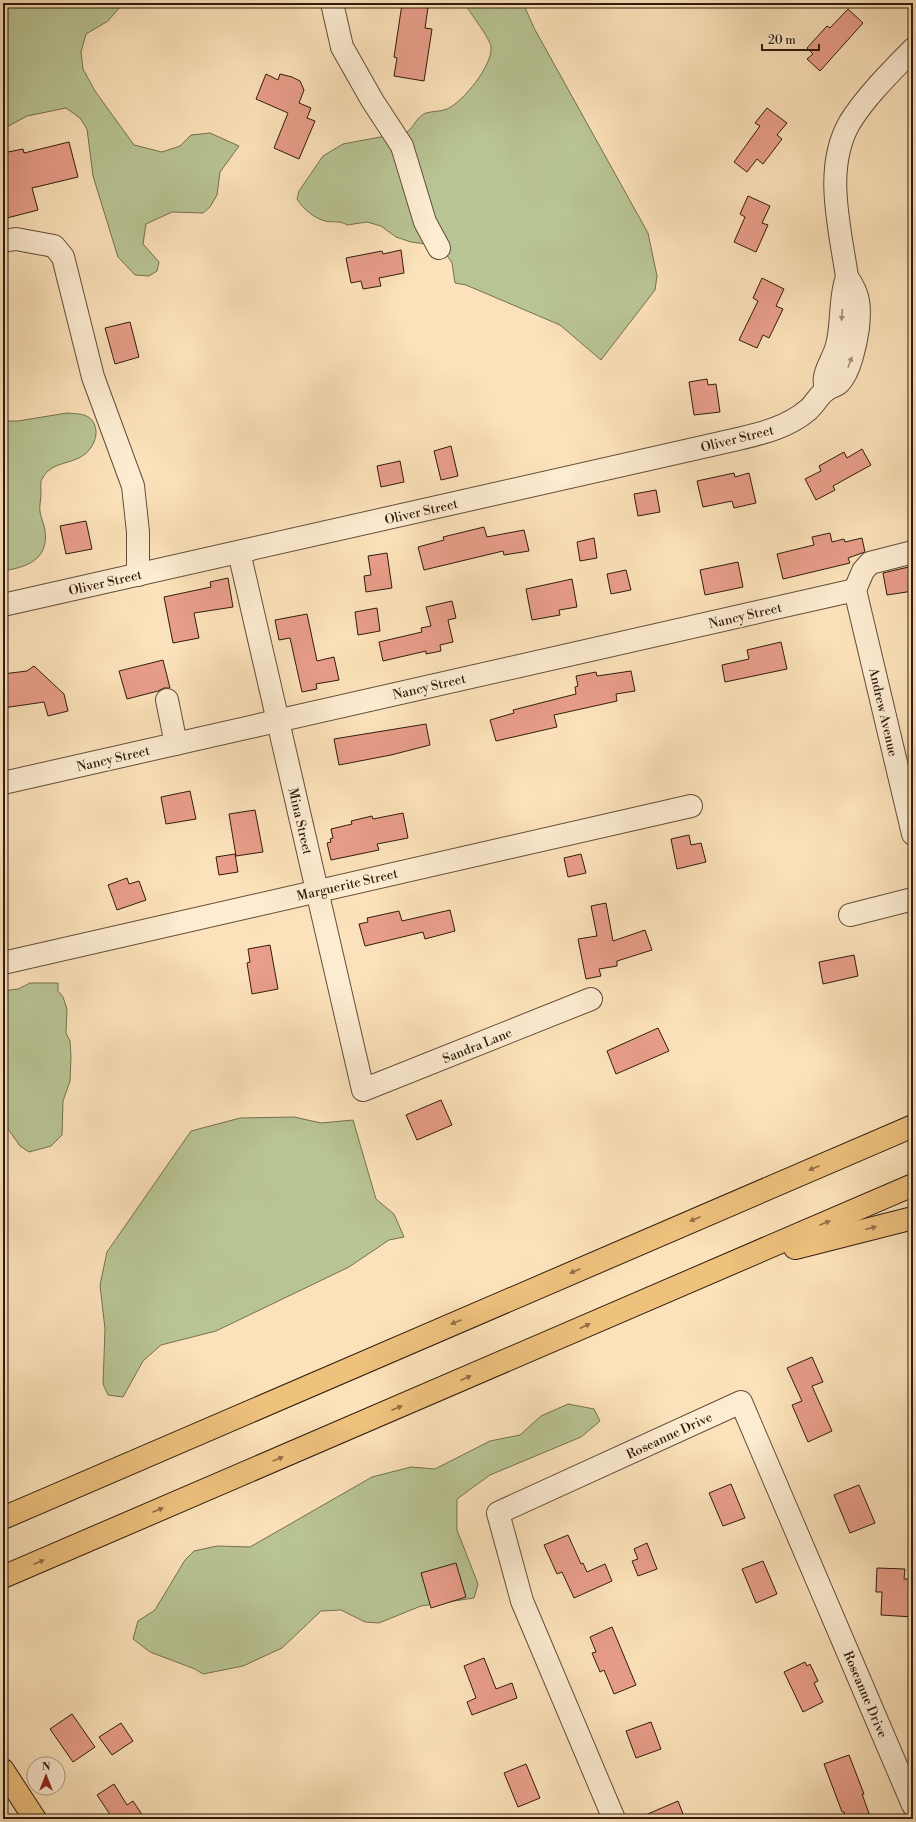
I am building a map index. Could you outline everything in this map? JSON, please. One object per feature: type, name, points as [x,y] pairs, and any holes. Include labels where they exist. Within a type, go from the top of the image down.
[{"type":"main road","points":[[850,1152],[913,1117]]},
{"type":"main road","points":[[3,1518],[913,1126]]},
{"type":"main road","points":[[3,1577],[913,1185]]},
{"type":"main road","points":[[711,1271],[913,1218]]},
{"type":"main road","points":[[3,1770],[35,1819]]},
{"type":"street","points":[[332,3],[342,48],[402,146],[425,222],[439,248]]},
{"type":"street","name":"Oliver Street","points":[[3,605],[764,432],[799,417],[809,409],[826,390],[840,382],[850,361],[857,338],[859,314],[856,290],[846,277],[835,189],[839,147],[849,124],[861,107],[913,49]]},
{"type":"street","points":[[3,241],[16,239],[54,246],[63,257],[93,377],[133,486],[138,532],[138,575]]},
{"type":"street","name":"Mina Street","points":[[239,552],[363,1090]]},
{"type":"street","points":[[855,590],[863,571],[870,563],[913,552]]},
{"type":"street","name":"Nancy Street","points":[[3,783],[855,590]]},
{"type":"street","name":"Andrew Avenue","points":[[855,590],[913,834]]},
{"type":"street","points":[[167,700],[176,744]]},
{"type":"street","name":"Marguerite Street","points":[[3,962],[691,806]]},
{"type":"street","points":[[850,915],[913,899]]},
{"type":"street","name":"Sandra Lane","points":[[363,1090],[591,999]]},
{"type":"street","name":"Roseanne Drive","points":[[614,1819],[522,1601],[498,1513],[741,1402],[913,1805]]},
{"type":"green space","points":[[3,3],[120,3],[120,7],[108,21],[86,34],[81,52],[83,69],[95,91],[134,145],[162,152],[180,146],[191,135],[210,133],[239,146],[220,172],[217,195],[210,207],[203,213],[172,212],[146,224],[143,244],[159,262],[157,271],[149,276],[135,275],[118,257],[93,176],[87,129],[80,118],[66,108],[27,116],[3,129]]},
{"type":"green space","points":[[464,3],[523,3],[534,28],[648,233],[657,276],[655,290],[601,360],[560,325],[466,285],[455,283],[452,263],[441,246],[411,242],[396,237],[381,226],[367,222],[347,225],[325,221],[309,213],[297,199],[299,191],[323,156],[343,144],[407,132],[423,114],[442,111],[454,105],[476,82],[487,63],[491,47],[484,32]]},
{"type":"green space","points":[[67,413],[87,416],[93,422],[96,428],[94,442],[88,451],[82,456],[53,468],[47,472],[42,479],[40,514],[45,530],[44,548],[40,555],[28,564],[3,571],[3,421],[18,421]]},
{"type":"green space","points":[[30,983],[58,983],[58,991],[63,997],[67,1009],[66,1033],[70,1041],[71,1057],[70,1081],[63,1101],[62,1135],[51,1146],[29,1152],[20,1146],[8,1129],[3,1100],[3,991],[18,989]]},
{"type":"green space","points":[[294,1117],[321,1123],[353,1120],[376,1199],[394,1214],[404,1237],[389,1240],[349,1267],[216,1331],[161,1345],[143,1361],[123,1397],[108,1395],[103,1384],[105,1329],[100,1285],[107,1252],[191,1131],[240,1118]]},
{"type":"green space","points":[[568,1404],[594,1409],[600,1421],[581,1437],[490,1475],[457,1499],[457,1530],[478,1584],[474,1598],[421,1606],[379,1623],[365,1622],[341,1610],[321,1611],[282,1648],[243,1666],[203,1674],[195,1669],[150,1652],[133,1639],[138,1621],[155,1610],[185,1560],[194,1551],[217,1546],[250,1547],[372,1477],[411,1467],[435,1469],[490,1441],[520,1435],[541,1416]]},
{"type":"building","points":[[402,4],[428,8],[425,28],[432,29],[424,81],[394,76],[397,58],[394,57]]},
{"type":"building","points":[[848,9],[863,23],[820,71],[807,59],[813,54],[807,48],[827,26],[830,28]]},
{"type":"building","points":[[266,74],[278,80],[280,74],[300,81],[304,90],[299,103],[311,108],[307,118],[315,121],[299,159],[274,148],[288,113],[256,99]]},
{"type":"building","points":[[767,108],[787,123],[777,135],[782,139],[763,164],[757,159],[747,172],[734,162],[760,126],[755,123]]},
{"type":"building","points":[[69,142],[78,177],[32,188],[38,210],[3,219],[3,153],[23,149],[24,153]]},
{"type":"building","points":[[748,196],[770,206],[762,223],[768,225],[756,252],[734,242],[745,217],[740,214]]},
{"type":"building","points":[[401,250],[404,273],[379,278],[381,286],[363,289],[361,281],[351,283],[346,258],[382,251],[383,254]]},
{"type":"building","points":[[762,278],[784,289],[776,306],[783,309],[769,338],[763,335],[757,348],[739,340],[758,301],[753,298]]},
{"type":"building","points":[[130,322],[139,357],[115,364],[105,328]]},
{"type":"building","points":[[707,379],[708,385],[716,384],[720,412],[694,415],[689,382]]},
{"type":"building","points":[[451,446],[458,476],[441,480],[434,451]]},
{"type":"building","points":[[862,449],[871,465],[833,486],[835,490],[816,500],[805,479],[821,471],[819,466],[844,452],[847,458]]},
{"type":"building","points":[[400,461],[404,482],[381,487],[377,466]]},
{"type":"building","points":[[734,473],[735,477],[749,473],[756,503],[734,508],[732,501],[703,507],[697,481]]},
{"type":"building","points":[[656,490],[660,512],[638,516],[634,494]]},
{"type":"building","points":[[86,521],[92,549],[66,554],[60,526]]},
{"type":"building","points":[[484,527],[487,537],[524,530],[529,551],[504,555],[503,551],[424,570],[418,547],[444,540],[443,537]]},
{"type":"building","points":[[830,533],[832,542],[844,539],[845,542],[862,538],[865,552],[848,558],[850,563],[783,579],[777,554],[814,545],[812,537]]},
{"type":"building","points":[[594,538],[597,558],[580,561],[577,542]]},
{"type":"building","points":[[387,553],[392,588],[366,592],[364,576],[371,575],[368,556]]},
{"type":"building","points":[[738,562],[743,587],[705,595],[700,570]]},
{"type":"building","points":[[913,566],[913,591],[887,595],[883,573]]},
{"type":"building","points":[[626,570],[631,590],[611,594],[607,574]]},
{"type":"building","points":[[228,578],[233,607],[194,613],[199,638],[173,643],[164,597],[211,587],[210,582]]},
{"type":"building","points":[[572,579],[577,607],[559,610],[560,615],[532,620],[526,589]]},
{"type":"building","points":[[452,601],[456,618],[448,620],[453,642],[440,645],[441,651],[426,654],[426,651],[383,661],[379,642],[422,632],[421,628],[431,626],[426,607]]},
{"type":"building","points":[[377,608],[380,631],[358,635],[355,612]]},
{"type":"building","points":[[307,614],[317,661],[334,657],[339,680],[316,684],[317,689],[302,692],[290,638],[279,640],[275,620]]},
{"type":"building","points":[[781,642],[787,669],[725,682],[722,665],[749,659],[747,650]]},
{"type":"building","points":[[163,660],[170,688],[164,688],[127,699],[119,671]]},
{"type":"building","points":[[34,666],[64,694],[68,711],[48,716],[44,702],[3,708],[3,674],[27,671]]},
{"type":"building","points":[[631,671],[635,691],[616,694],[617,701],[554,715],[557,727],[496,741],[490,720],[514,713],[513,710],[576,694],[575,687],[578,686],[576,676],[596,672],[597,676]]},
{"type":"building","points":[[426,724],[430,745],[391,755],[339,765],[334,739]]},
{"type":"building","points":[[190,791],[196,819],[166,824],[161,797]]},
{"type":"building","points":[[255,810],[263,852],[236,856],[229,814]]},
{"type":"building","points":[[403,813],[408,838],[377,844],[379,850],[331,860],[327,843],[331,842],[330,839],[333,838],[331,829],[352,824],[351,821],[372,816],[373,819]]},
{"type":"building","points":[[689,835],[691,845],[701,843],[706,862],[677,869],[671,839]]},
{"type":"building","points":[[235,854],[238,872],[219,875],[216,857]]},
{"type":"building","points":[[581,854],[586,873],[568,877],[564,858]]},
{"type":"building","points":[[127,878],[129,884],[139,881],[146,900],[117,910],[108,885]]},
{"type":"building","points":[[606,903],[613,941],[645,930],[652,950],[617,961],[617,966],[599,969],[601,976],[586,979],[578,939],[597,936],[591,906]]},
{"type":"building","points":[[450,910],[455,931],[425,939],[423,932],[365,946],[359,924],[368,922],[367,918],[399,911],[402,921]]},
{"type":"building","points":[[270,945],[278,989],[252,994],[247,963],[250,962],[248,949]]},
{"type":"building","points":[[854,955],[858,976],[823,984],[819,962]]},
{"type":"building","points":[[658,1028],[669,1051],[616,1074],[607,1051]]},
{"type":"building","points":[[441,1100],[452,1125],[417,1140],[406,1115]]},
{"type":"building","points":[[812,1357],[823,1382],[812,1386],[832,1431],[808,1442],[792,1405],[802,1401],[787,1368]]},
{"type":"building","points":[[731,1484],[745,1518],[723,1526],[709,1493]]},
{"type":"building","points":[[859,1485],[875,1523],[850,1533],[834,1495]]},
{"type":"building","points":[[568,1535],[581,1564],[583,1563],[587,1572],[605,1564],[612,1581],[574,1598],[562,1572],[557,1574],[544,1545]]},
{"type":"building","points":[[647,1543],[657,1569],[638,1576],[632,1561],[638,1559],[634,1549]]},
{"type":"building","points":[[763,1561],[777,1594],[756,1603],[742,1569]]},
{"type":"building","points":[[456,1563],[466,1597],[431,1608],[421,1573]]},
{"type":"building","points":[[877,1568],[905,1569],[904,1579],[913,1579],[913,1617],[881,1615],[882,1592],[876,1592]]},
{"type":"building","points":[[612,1627],[636,1685],[614,1694],[604,1670],[600,1672],[592,1653],[596,1652],[590,1637]]},
{"type":"building","points":[[484,1658],[496,1689],[512,1683],[517,1698],[472,1715],[467,1702],[476,1698],[464,1666]]},
{"type":"building","points":[[805,1662],[807,1666],[810,1664],[818,1681],[814,1683],[823,1702],[803,1712],[784,1672]]},
{"type":"building","points":[[72,1714],[95,1747],[73,1762],[50,1729]]},
{"type":"building","points":[[651,1722],[661,1749],[636,1758],[626,1731]]},
{"type":"building","points":[[121,1723],[133,1741],[112,1755],[99,1737]]},
{"type":"building","points":[[849,1755],[864,1794],[862,1794],[871,1819],[846,1819],[824,1764]]},
{"type":"building","points":[[526,1764],[540,1798],[518,1807],[504,1773]]},
{"type":"building","points":[[114,1784],[127,1805],[133,1801],[145,1819],[107,1819],[111,1816],[97,1795]]},
{"type":"building","points":[[678,1801],[685,1819],[636,1819]]}]
